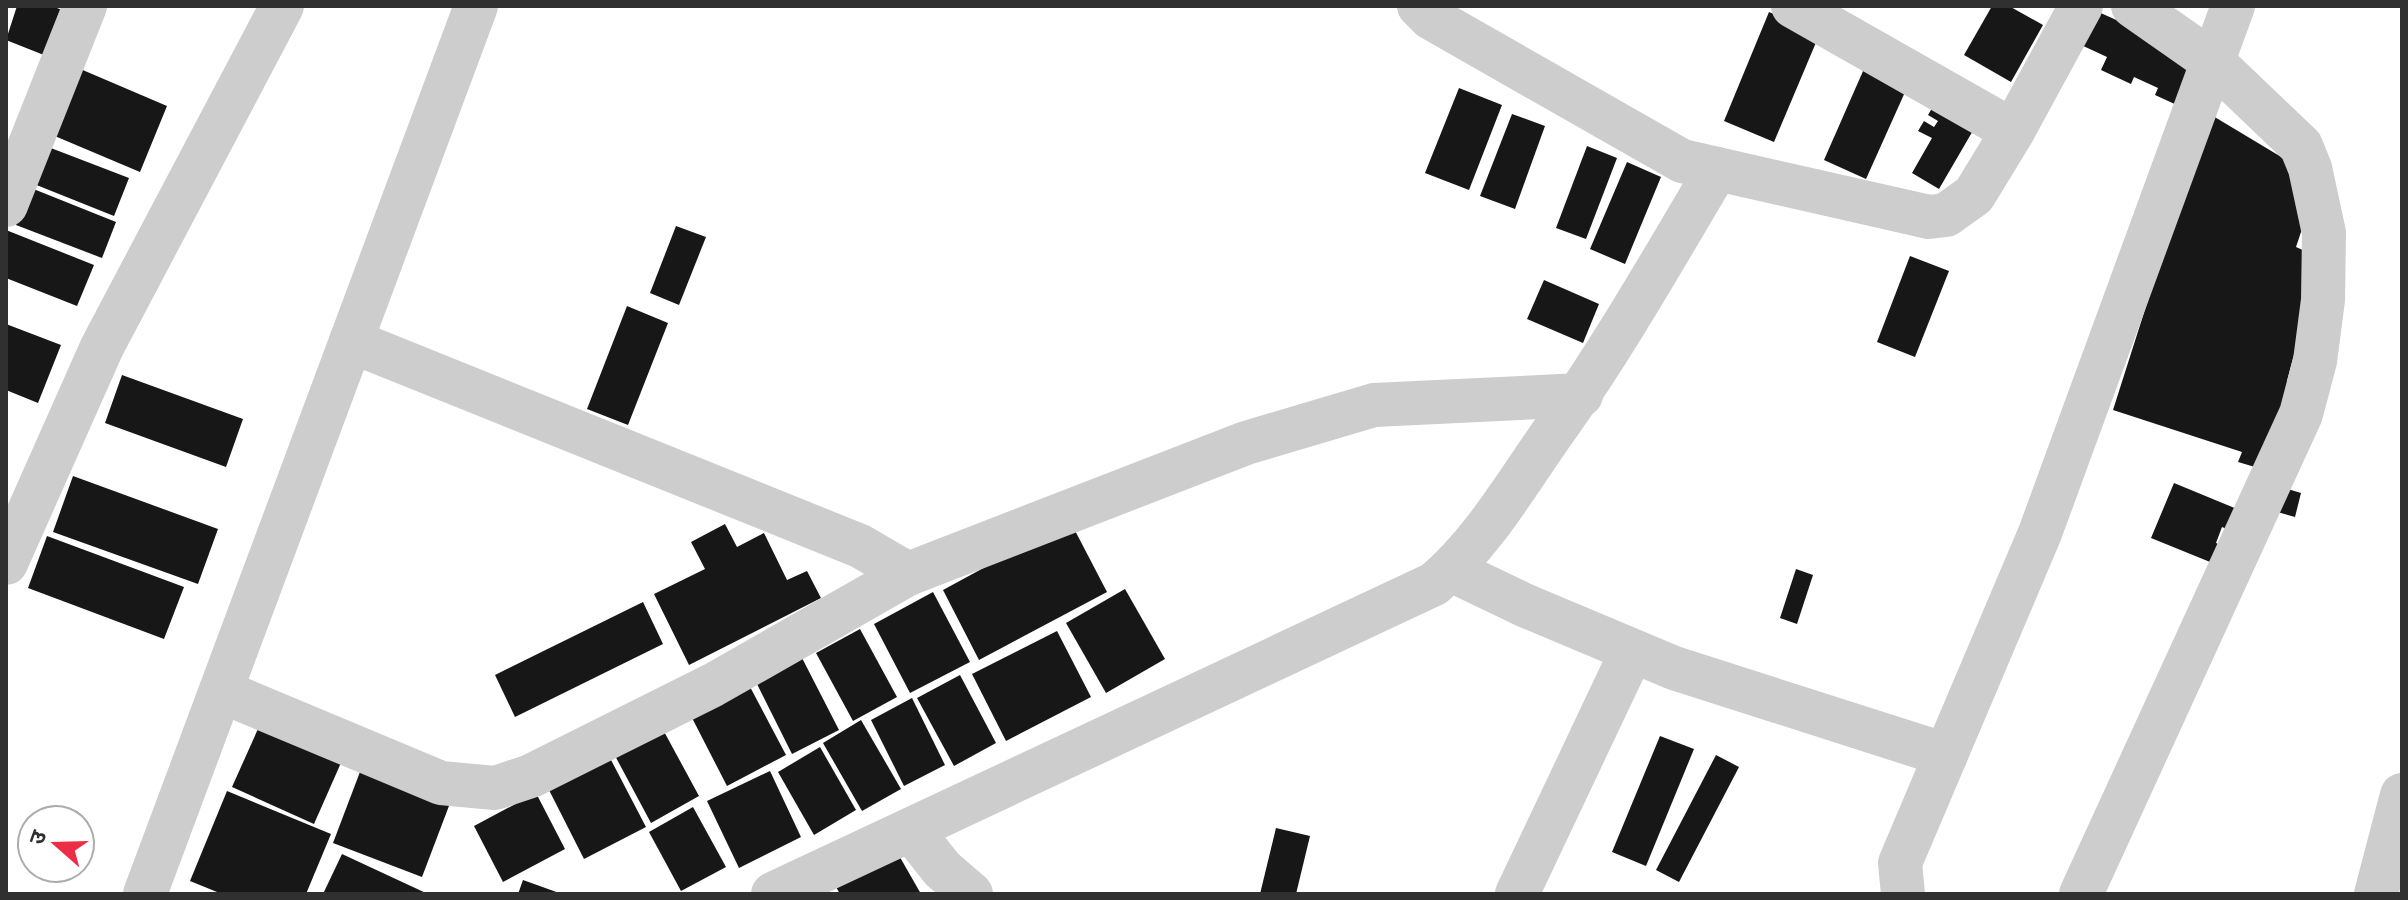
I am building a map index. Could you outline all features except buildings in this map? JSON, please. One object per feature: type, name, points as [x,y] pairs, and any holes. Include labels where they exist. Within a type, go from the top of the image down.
[{"type":"street","points":[[6,205],[85,6]]},
{"type":"street","points":[[6,563],[102,347],[282,6]]},
{"type":"street","points":[[145,894],[475,6]]},
{"type":"street","points":[[1419,6],[1431,18],[1682,161],[1914,215],[1946,215],[1974,195],[2013,131],[2081,6]]},
{"type":"street","points":[[1793,6],[2013,131]]},
{"type":"street","points":[[2081,894],[2275,478],[2301,414],[2315,361],[2323,300],[2324,233],[2310,168],[2301,146],[2287,129],[2213,62],[2133,6]]},
{"type":"street","points":[[1903,894],[1900,863],[2040,533],[2233,6]]},
{"type":"street","points":[[773,894],[1434,584],[1451,570],[1532,466],[1581,395],[1717,169]]},
{"type":"street","points":[[351,341],[860,546],[908,574]]},
{"type":"street","points":[[221,691],[441,783],[495,788],[531,776],[713,685],[908,574],[1246,443],[1374,405],[1581,395]]},
{"type":"street","points":[[1451,570],[1674,668],[1946,755]]},
{"type":"street","points":[[1517,894],[1632,651]]},
{"type":"street","points":[[2376,894],[2402,795]]},
{"type":"street","points":[[912,831],[942,869],[971,894]]}]
